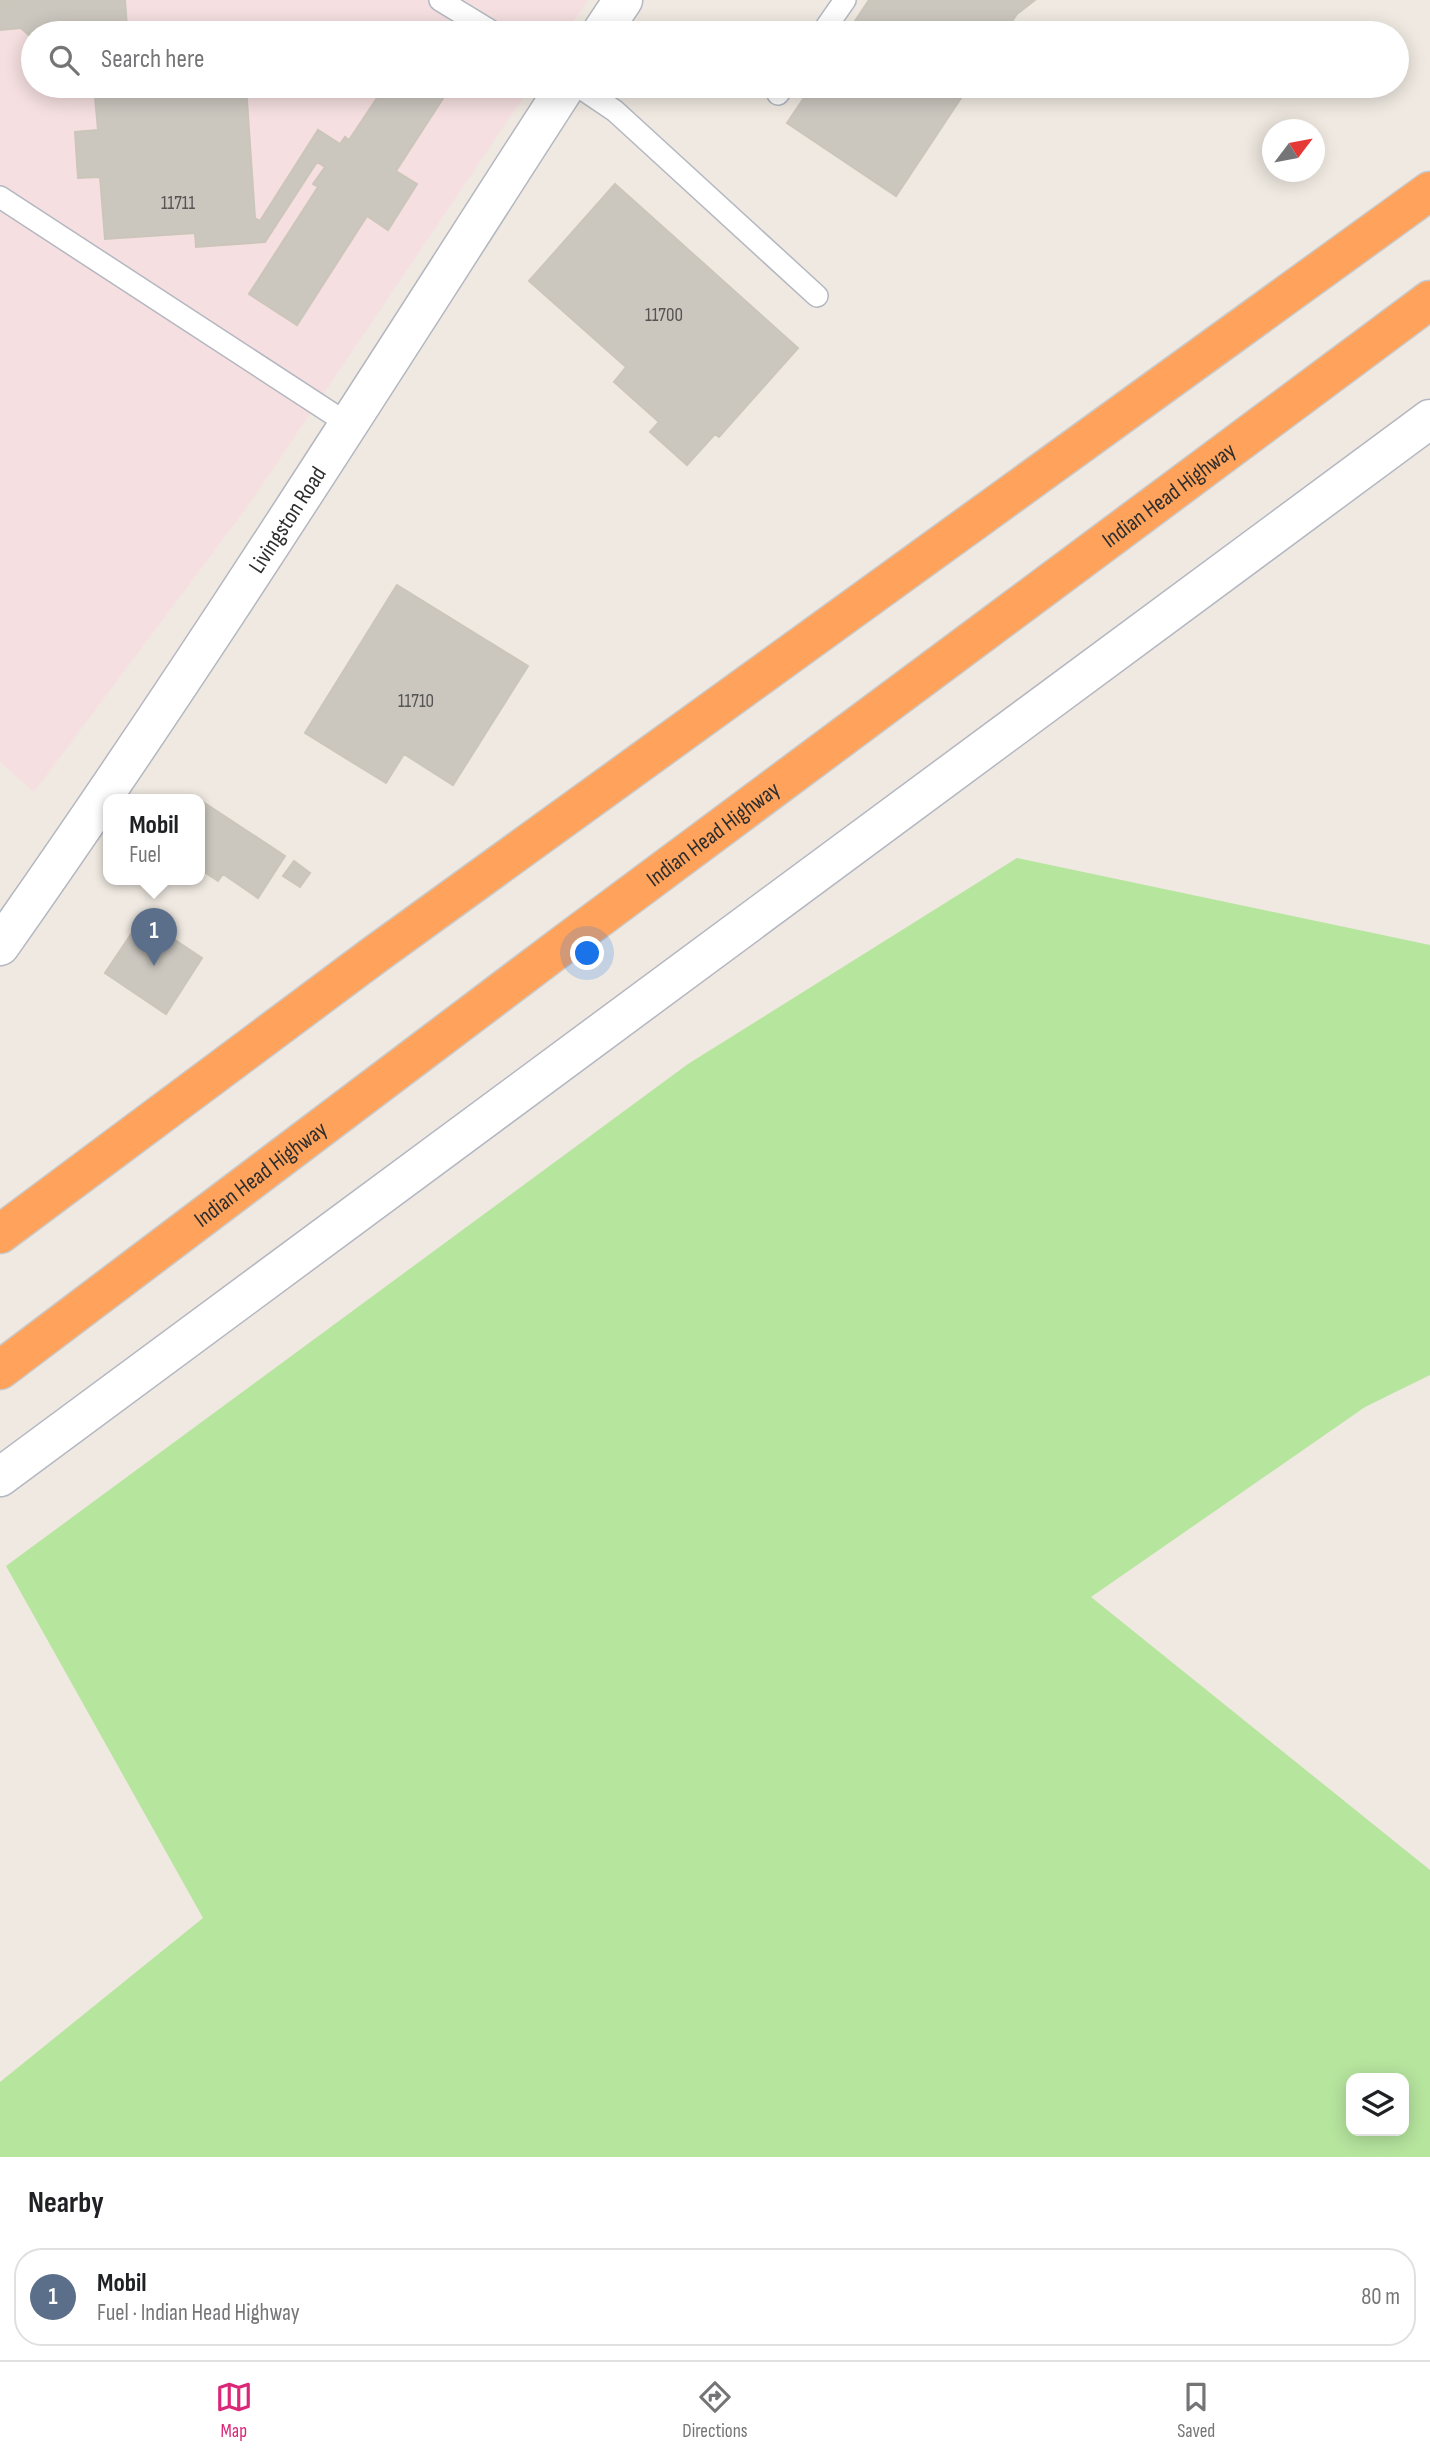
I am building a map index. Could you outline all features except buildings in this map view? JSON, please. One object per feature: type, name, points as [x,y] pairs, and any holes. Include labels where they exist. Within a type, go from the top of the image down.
[{"type":"highway","points":[[0,1234],[373,956],[1430,191]]},
{"type":"highway","name":"Indian Head Highway","points":[[0,1370],[578,934],[1430,300]]},
{"type":"highway","points":[[0,1205],[50,1196]]},
{"type":"street","points":[[609,21],[623,0]]},
{"type":"street","name":"Livingston Road","points":[[3,936],[167,701],[558,98]]},
{"type":"street","points":[[0,1477],[1430,419]]},
{"type":"lane","points":[[440,0],[474,21]]},
{"type":"lane","points":[[830,21],[845,0]]},
{"type":"lane","points":[[596,98],[615,111],[817,296]]},
{"type":"lane","points":[[0,197],[348,424]]},
{"type":"shaded area","points":[[0,0],[588,0],[574,21],[21,21],[21,98],[523,98],[248,506],[34,792],[0,762]]},
{"type":"green space","points":[[1017,858],[1430,945],[1430,1375],[1365,1407],[1091,1597],[1430,1870],[1430,2157],[0,2157],[0,2082],[203,1918],[6,1566],[688,1064]]},
{"type":"place","name":"Mobil","points":[[154,966]]}]
